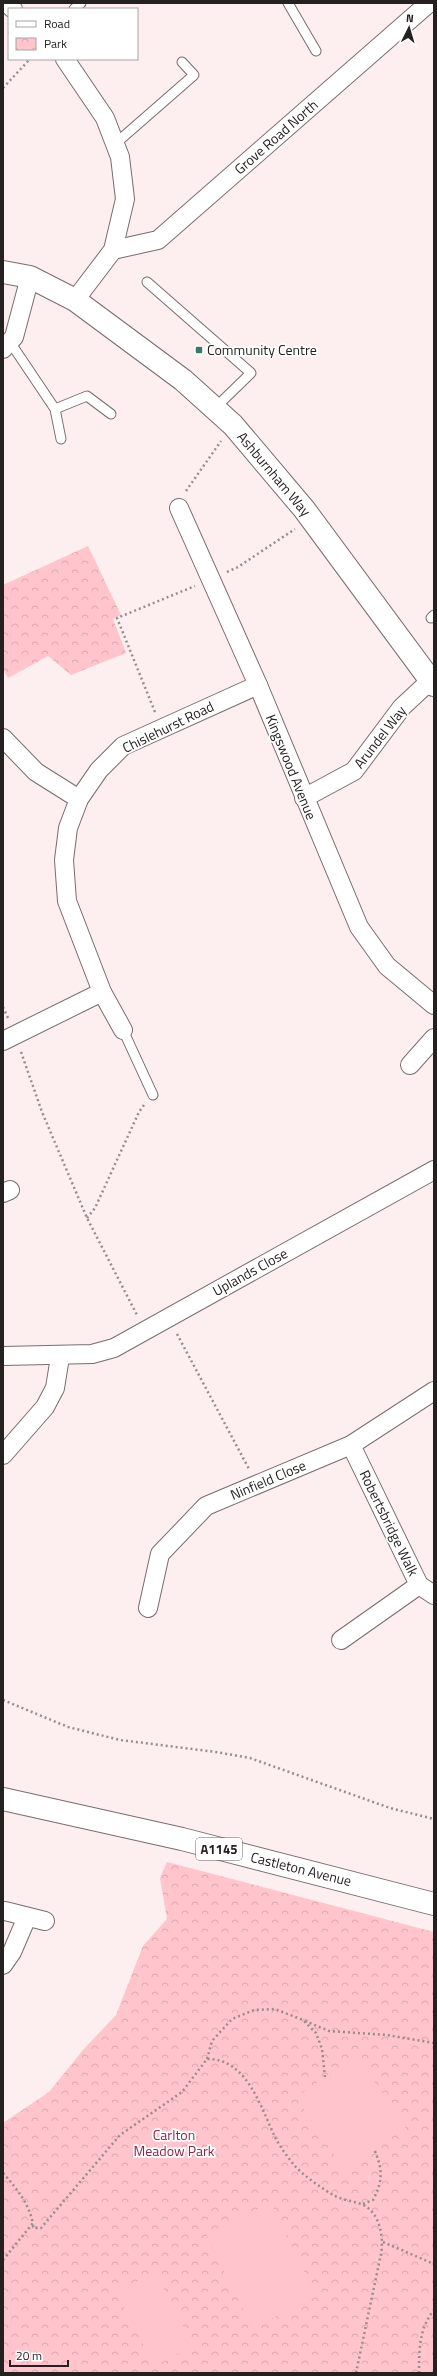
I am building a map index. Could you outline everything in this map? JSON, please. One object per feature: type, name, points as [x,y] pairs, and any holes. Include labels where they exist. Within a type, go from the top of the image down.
[{"type":"street","name":"Grove Road North","points":[[113,250],[158,240],[429,3]]},
{"type":"street","points":[[66,60],[105,118],[120,157],[125,199],[113,250],[75,300]]},
{"type":"street","name":"Ashburnham Way","points":[[3,272],[30,277],[75,300],[183,380],[233,425],[310,518],[432,683]]},
{"type":"street","points":[[6,345],[14,337],[30,277]]},
{"type":"street","name":"Kingswood Avenue","points":[[179,508],[258,685],[359,927],[387,966],[434,1005]]},
{"type":"street","name":"Arundel Way","points":[[304,798],[354,771],[402,707],[432,683]]},
{"type":"street","name":"Chislehurst Road","points":[[123,1030],[102,992],[68,901],[65,854],[68,828],[79,799],[99,770],[123,746],[258,685]]},
{"type":"street","points":[[3,738],[36,772],[79,799]]},
{"type":"street","points":[[9,1038],[102,992]]},
{"type":"street","points":[[410,1065],[434,1038]]},
{"type":"street","name":"Uplands Close","points":[[3,1356],[29,1354],[60,1356],[92,1354],[114,1348],[434,1170]]},
{"type":"street","points":[[3,1455],[44,1407],[55,1388],[60,1356]]},
{"type":"street","name":"Ninfield Close","points":[[148,1608],[160,1554],[206,1506],[351,1445],[434,1391]]},
{"type":"street","name":"Robertsbridge Walk","points":[[351,1445],[418,1585],[434,1595]]},
{"type":"street","points":[[341,1640],[418,1585]]},
{"type":"street","name":"Castleton Avenue","points":[[3,1799],[182,1839],[434,1904]]},
{"type":"street","points":[[5,1911],[45,1921]]},
{"type":"street","points":[[3,1965],[12,1952],[27,1917]]},
{"type":"lane","points":[[288,3],[316,51]]},
{"type":"lane","points":[[115,144],[194,75],[182,62]]},
{"type":"lane","points":[[147,282],[251,373],[214,408]]},
{"type":"lane","points":[[6,345],[55,409],[61,439]]},
{"type":"lane","points":[[55,409],[87,396],[110,414]]},
{"type":"lane","points":[[123,1030],[153,1095]]},
{"type":"path","points":[[3,88],[29,60]]},
{"type":"path","points":[[179,508],[181,497],[233,425]]},
{"type":"path","points":[[162,729],[117,618],[238,567],[310,518]]},
{"type":"path","points":[[3,1007],[9,1038],[87,1218],[145,1331]]},
{"type":"path","points":[[87,1218],[95,1208],[139,1112],[153,1095]]},
{"type":"path","points":[[168,1318],[257,1484]]},
{"type":"path","points":[[3,1700],[76,1729],[120,1740],[216,1752],[250,1758],[390,1808],[434,1819]]},
{"type":"path","points":[[3,2173],[20,2192],[29,2207],[33,2228],[41,2228],[120,2135],[182,2092],[207,2059],[212,2041],[232,2019],[254,2010],[275,2009],[329,2031],[387,2036],[434,2043]]},
{"type":"path","points":[[303,2020],[316,2033],[322,2049],[325,2077]]},
{"type":"path","points":[[207,2059],[216,2059],[226,2064],[242,2076],[250,2086],[262,2107],[276,2138],[298,2169],[332,2195],[363,2204],[380,2227],[383,2242],[358,2373]]},
{"type":"path","points":[[363,2204],[373,2200],[381,2185],[380,2161],[374,2149]]},
{"type":"path","points":[[3,2260],[33,2223]]},
{"type":"path","points":[[383,2242],[434,2264]]},
{"type":"path","points":[[419,2373],[419,2345],[429,2316],[434,2310]]},
{"type":"green space","points":[[88,546],[121,615],[113,619],[126,653],[71,675],[48,656],[8,678],[3,669],[3,585]]},
{"type":"green space","name":"Carlton Meadow Park","points":[[167,1862],[434,1932],[434,2373],[3,2373],[3,2123],[49,2092],[83,2050],[116,2015],[143,1946],[167,1919],[160,1878]]},
{"type":"green space","points":[[356,2055],[406,2127],[344,2170],[296,2097]]},
{"type":"green space","points":[[271,2203],[316,2297],[252,2328],[206,2234]]},
{"type":"green space","points":[[155,2272],[193,2346],[155,2366],[116,2293]]},
{"type":"place","name":"Community Centre","points":[[199,350]]}]
